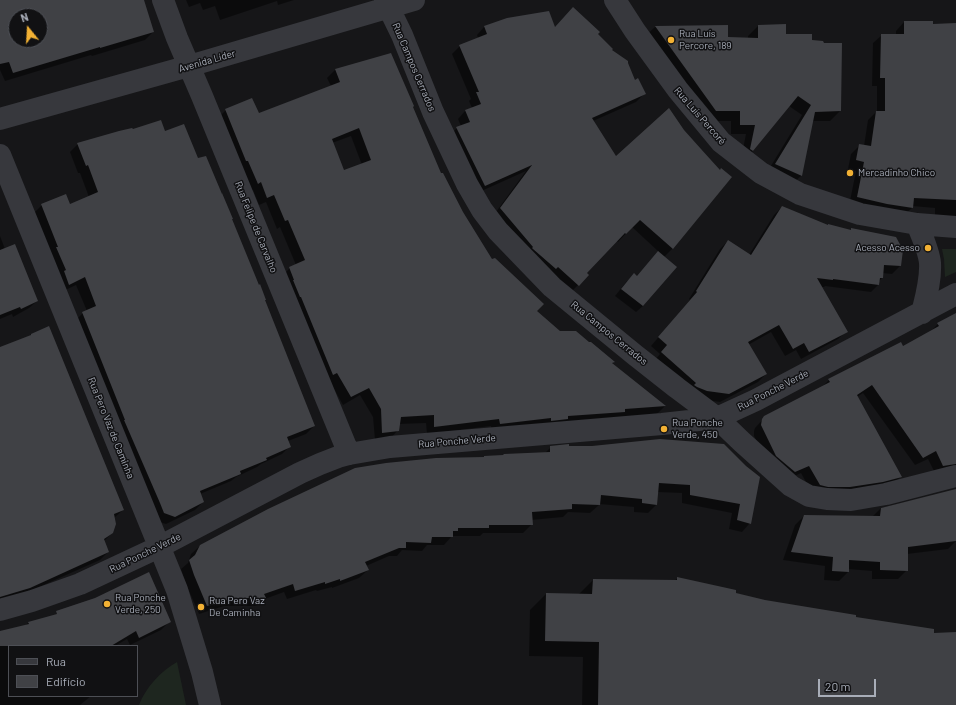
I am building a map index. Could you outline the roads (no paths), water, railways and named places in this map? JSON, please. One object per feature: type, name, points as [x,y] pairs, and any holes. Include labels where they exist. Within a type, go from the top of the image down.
[{"type":"street","name":"Rua Felipe de Carvalho","points":[[163,0],[177,38],[349,454]]},
{"type":"street","name":"Avenida Líder","points":[[0,120],[189,66],[387,4],[414,0]]},
{"type":"street","name":"Rua Luís Percoré","points":[[615,0],[634,31],[678,90],[721,142],[761,173],[800,194],[860,214],[917,224],[956,227]]},
{"type":"street","name":"Rua Campos Cerrados","points":[[387,4],[402,35],[433,112],[467,184],[482,210],[498,231],[552,287],[635,356],[718,418],[790,486],[809,496],[827,499],[851,500],[886,494],[956,476]]},
{"type":"street","name":"Rua Pero Vaz de Caminha","points":[[0,155],[177,590],[202,672],[210,705]]},
{"type":"street","points":[[917,224],[930,262],[928,286],[922,313]]},
{"type":"street","name":"Rua Ponche Verde","points":[[0,610],[32,601],[80,584],[159,548],[300,473],[349,454],[390,447],[718,418],[756,400],[956,294]]},
{"type":"place","name":"Rua Luís Percore, 189","points":[[671,40]]},
{"type":"place","name":"Mercadinho Chico","points":[[850,173]]},
{"type":"place","name":"Acesso Acesso","points":[[928,248]]},
{"type":"place","name":"Rua Ponche Verde, 450","points":[[664,429]]},
{"type":"place","name":"Rua Ponche Verde, 250","points":[[107,604]]},
{"type":"place","name":"Rua Pero Vaz De Caminha","points":[[201,607]]}]
